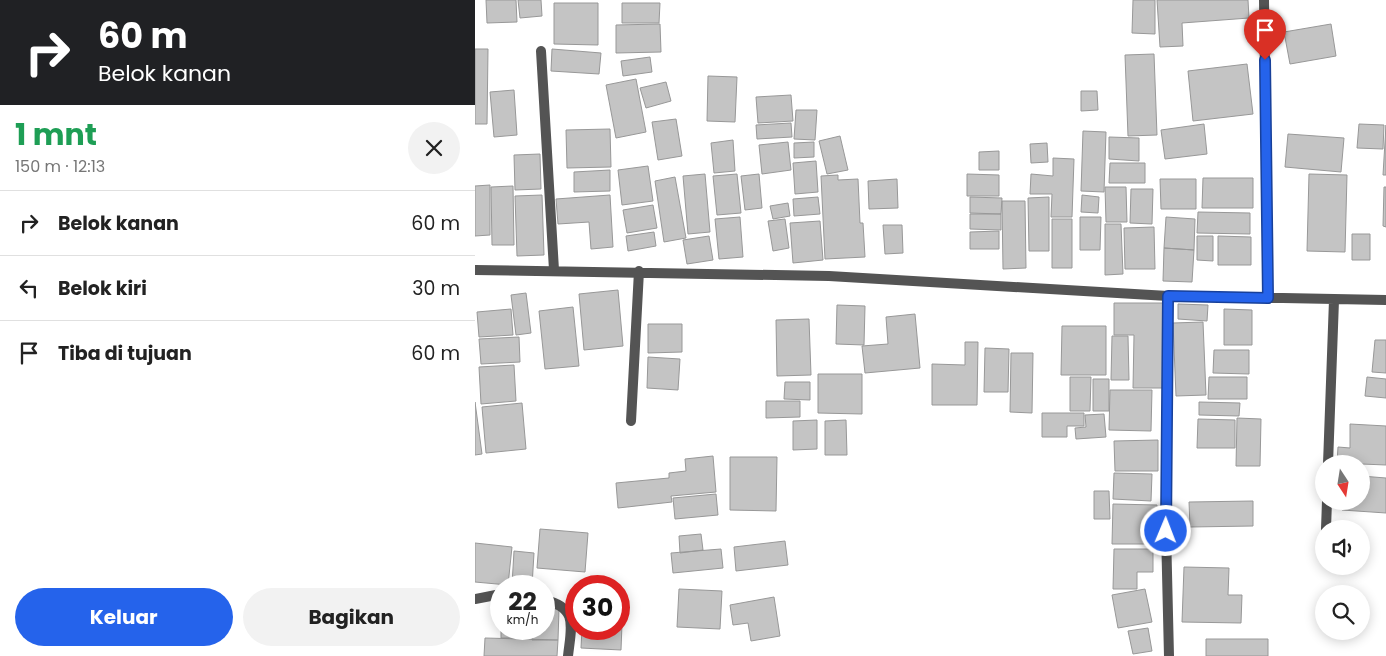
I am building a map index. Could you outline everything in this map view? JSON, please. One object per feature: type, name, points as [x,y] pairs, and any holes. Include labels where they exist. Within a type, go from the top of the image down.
[{"type":"street","points":[[1264,0],[1268,298]]},
{"type":"street","points":[[541,51],[554,270]]},
{"type":"street","points":[[475,270],[639,271],[829,276],[1168,296],[1386,300]]},
{"type":"street","points":[[631,421],[639,271]]},
{"type":"street","points":[[1168,296],[1166,531],[1169,656]]},
{"type":"street","points":[[1328,455],[1334,300]]},
{"type":"street","points":[[475,599],[490,596]]},
{"type":"street","points":[[555,603],[566,610],[571,619],[568,656]]},
{"type":"building","points":[[486,0],[516,0],[517,22],[487,23]]},
{"type":"building","points":[[518,0],[541,0],[542,16],[520,18]]},
{"type":"building","points":[[1133,0],[1155,0],[1155,34],[1132,33]]},
{"type":"building","points":[[1157,0],[1248,0],[1249,18],[1182,23],[1183,46],[1160,47]]},
{"type":"building","points":[[554,3],[598,3],[598,45],[554,44]]},
{"type":"building","points":[[622,3],[660,3],[659,23],[622,23]]},
{"type":"building","points":[[660,24],[661,52],[616,53],[616,25]]},
{"type":"building","points":[[1331,24],[1336,56],[1290,64],[1284,32]]},
{"type":"building","points":[[475,49],[488,49],[487,124],[475,124]]},
{"type":"building","points":[[552,49],[601,53],[599,74],[551,71]]},
{"type":"building","points":[[1154,54],[1157,135],[1128,136],[1125,55]]},
{"type":"building","points":[[650,57],[652,72],[623,76],[621,61]]},
{"type":"building","points":[[1247,64],[1253,114],[1193,121],[1188,71]]},
{"type":"building","points":[[708,76],[737,77],[735,122],[707,121]]},
{"type":"building","points":[[636,79],[646,132],[616,138],[606,85]]},
{"type":"building","points":[[666,82],[671,101],[646,108],[640,88]]},
{"type":"building","points":[[514,90],[517,135],[494,137],[490,92]]},
{"type":"building","points":[[1081,91],[1097,91],[1098,110],[1081,111]]},
{"type":"building","points":[[791,95],[793,121],[758,123],[756,97]]},
{"type":"building","points":[[796,110],[817,110],[815,140],[794,139]]},
{"type":"building","points":[[676,119],[682,156],[658,160],[652,122]]},
{"type":"building","points":[[791,123],[792,137],[757,139],[756,125]]},
{"type":"building","points":[[1204,124],[1207,154],[1165,159],[1161,130]]},
{"type":"building","points":[[1359,124],[1384,125],[1383,149],[1357,148]]},
{"type":"building","points":[[1386,125],[1386,175],[1383,175]]},
{"type":"building","points":[[610,129],[611,167],[567,168],[566,130]]},
{"type":"building","points":[[1083,131],[1106,132],[1104,192],[1081,191]]},
{"type":"building","points":[[1288,134],[1344,138],[1341,172],[1285,167]]},
{"type":"building","points":[[840,136],[848,170],[827,174],[819,141]]},
{"type":"building","points":[[1109,137],[1139,138],[1139,161],[1109,159]]},
{"type":"building","points":[[733,140],[735,171],[714,173],[711,143]]},
{"type":"building","points":[[788,142],[791,170],[762,174],[759,145]]},
{"type":"building","points":[[814,142],[814,157],[794,158],[794,143]]},
{"type":"building","points":[[1047,143],[1048,162],[1031,163],[1030,144]]},
{"type":"building","points":[[999,151],[999,170],[979,170],[979,152]]},
{"type":"building","points":[[540,154],[541,189],[515,190],[514,155]]},
{"type":"building","points":[[1053,158],[1074,159],[1072,217],[1051,217],[1052,194],[1030,194],[1031,174],[1053,176]]},
{"type":"building","points":[[816,161],[818,192],[795,194],[793,163]]},
{"type":"building","points":[[1110,163],[1145,163],[1145,183],[1109,183]]},
{"type":"building","points":[[648,166],[653,201],[622,205],[618,170]]},
{"type":"building","points":[[610,170],[610,191],[574,192],[574,172]]},
{"type":"building","points":[[705,174],[710,232],[688,234],[683,176]]},
{"type":"building","points":[[737,174],[741,213],[717,215],[713,176]]},
{"type":"building","points":[[759,174],[762,208],[745,210],[741,176]]},
{"type":"building","points":[[967,174],[999,175],[999,196],[967,196]]},
{"type":"building","points":[[1309,174],[1347,175],[1345,252],[1307,251]]},
{"type":"building","points":[[838,175],[838,180],[858,179],[860,223],[863,223],[865,257],[825,259],[821,176]]},
{"type":"building","points":[[675,177],[686,238],[664,242],[655,181]]},
{"type":"building","points":[[1203,178],[1253,178],[1253,208],[1202,208]]},
{"type":"building","points":[[897,179],[898,208],[869,209],[868,181]]},
{"type":"building","points":[[1160,179],[1196,179],[1196,209],[1161,209]]},
{"type":"building","points":[[490,185],[490,235],[475,236],[475,186]]},
{"type":"building","points":[[513,186],[514,245],[492,245],[491,187]]},
{"type":"building","points":[[1105,187],[1126,187],[1127,222],[1106,222]]},
{"type":"building","points":[[1384,187],[1386,187],[1386,227],[1383,226]]},
{"type":"building","points":[[1131,189],[1153,189],[1152,224],[1130,223]]},
{"type":"building","points":[[542,195],[544,255],[517,256],[515,196]]},
{"type":"building","points":[[610,195],[613,247],[591,249],[589,222],[558,224],[556,199]]},
{"type":"building","points":[[1082,195],[1099,197],[1098,213],[1081,212]]},
{"type":"building","points":[[818,197],[820,214],[794,216],[793,199]]},
{"type":"building","points":[[970,197],[1002,198],[1001,214],[970,213]]},
{"type":"building","points":[[1049,197],[1049,251],[1029,251],[1028,198]]},
{"type":"building","points":[[1002,201],[1025,201],[1026,268],[1003,269]]},
{"type":"building","points":[[788,203],[790,216],[773,219],[770,206]]},
{"type":"building","points":[[653,205],[657,228],[627,233],[623,210]]},
{"type":"building","points":[[1198,212],[1250,213],[1250,234],[1197,233]]},
{"type":"building","points":[[970,214],[1001,214],[1001,230],[970,229]]},
{"type":"building","points":[[740,217],[743,257],[719,259],[715,219]]},
{"type":"building","points":[[1080,217],[1101,217],[1100,250],[1080,250]]},
{"type":"building","points":[[1166,217],[1195,219],[1194,250],[1164,248]]},
{"type":"building","points":[[785,219],[789,248],[773,251],[768,221]]},
{"type":"building","points":[[1052,219],[1072,219],[1072,268],[1052,268]]},
{"type":"building","points":[[820,221],[823,260],[793,263],[790,223]]},
{"type":"building","points":[[1105,224],[1121,224],[1123,274],[1105,275]]},
{"type":"building","points":[[883,225],[902,225],[903,253],[885,254]]},
{"type":"building","points":[[1154,227],[1155,269],[1125,269],[1124,228]]},
{"type":"building","points":[[999,231],[999,249],[970,249],[970,232]]},
{"type":"building","points":[[654,232],[656,246],[628,251],[626,236]]},
{"type":"building","points":[[1352,234],[1370,234],[1370,260],[1352,260]]},
{"type":"building","points":[[709,236],[713,260],[687,264],[683,240]]},
{"type":"building","points":[[1197,236],[1213,236],[1213,261],[1197,260]]},
{"type":"building","points":[[1218,236],[1251,237],[1251,265],[1218,265]]},
{"type":"building","points":[[1164,248],[1194,250],[1192,282],[1163,281]]},
{"type":"building","points":[[618,290],[623,346],[584,350],[579,294]]},
{"type":"building","points":[[526,293],[531,333],[516,335],[511,295]]},
{"type":"building","points":[[1114,303],[1165,303],[1164,388],[1133,388],[1134,335],[1114,335]]},
{"type":"building","points":[[1178,304],[1208,305],[1207,321],[1178,319]]},
{"type":"building","points":[[837,305],[865,306],[864,345],[836,344]]},
{"type":"building","points":[[573,307],[579,366],[545,369],[539,311]]},
{"type":"building","points":[[511,309],[513,335],[479,337],[477,312]]},
{"type":"building","points":[[1224,309],[1252,310],[1252,345],[1224,345]]},
{"type":"building","points":[[915,314],[920,368],[865,373],[862,346],[888,344],[886,317]]},
{"type":"building","points":[[809,319],[811,375],[777,376],[776,320]]},
{"type":"building","points":[[1203,322],[1206,395],[1176,396],[1173,323]]},
{"type":"building","points":[[648,324],[682,324],[682,352],[648,353]]},
{"type":"building","points":[[1062,326],[1106,326],[1106,375],[1061,375]]},
{"type":"building","points":[[1112,336],[1128,336],[1129,380],[1111,380]]},
{"type":"building","points":[[519,337],[520,362],[481,364],[479,339]]},
{"type":"building","points":[[1375,340],[1386,340],[1386,373],[1372,372]]},
{"type":"building","points":[[965,342],[978,342],[977,405],[932,405],[932,364],[965,365]]},
{"type":"building","points":[[985,348],[1009,349],[1008,392],[984,392]]},
{"type":"building","points":[[1214,350],[1249,350],[1249,374],[1213,373]]},
{"type":"building","points":[[1011,353],[1033,353],[1032,413],[1010,412]]},
{"type":"building","points":[[648,357],[680,359],[678,390],[647,388]]},
{"type":"building","points":[[514,365],[516,401],[481,404],[479,367]]},
{"type":"building","points":[[818,374],[862,374],[862,414],[818,413]]},
{"type":"building","points":[[1070,377],[1091,377],[1090,411],[1070,411]]},
{"type":"building","points":[[1209,377],[1247,377],[1247,399],[1208,399]]},
{"type":"building","points":[[1367,377],[1386,379],[1386,398],[1365,396]]},
{"type":"building","points":[[1093,379],[1109,379],[1109,411],[1093,411]]},
{"type":"building","points":[[785,382],[810,382],[810,400],[784,399]]},
{"type":"building","points":[[1110,390],[1152,390],[1151,431],[1109,430]]},
{"type":"building","points":[[766,401],[800,401],[800,417],[766,418]]},
{"type":"building","points":[[475,402],[482,454],[475,455]]},
{"type":"building","points":[[1199,402],[1240,403],[1239,416],[1199,415]]},
{"type":"building","points":[[522,403],[526,449],[486,453],[482,407]]},
{"type":"building","points":[[1042,413],[1084,413],[1084,426],[1067,426],[1067,437],[1042,437]]},
{"type":"building","points":[[1104,414],[1106,437],[1076,439],[1075,428],[1086,427],[1085,415]]},
{"type":"building","points":[[1237,418],[1261,419],[1260,466],[1236,466]]},
{"type":"building","points":[[1198,419],[1235,420],[1235,448],[1197,448]]},
{"type":"building","points":[[817,420],[817,449],[793,450],[793,421]]},
{"type":"building","points":[[846,420],[847,455],[825,455],[825,421]]},
{"type":"building","points":[[1350,424],[1386,426],[1386,465],[1370,464],[1370,455],[1338,455],[1338,447],[1350,448]]},
{"type":"building","points":[[1158,440],[1158,471],[1115,471],[1114,441]]},
{"type":"building","points":[[713,456],[716,492],[671,496],[672,502],[618,508],[616,483],[669,478],[669,473],[686,471],[685,459]]},
{"type":"building","points":[[730,457],[777,457],[776,511],[730,510]]},
{"type":"building","points":[[1114,473],[1152,474],[1151,501],[1113,499]]},
{"type":"building","points":[[1370,477],[1386,478],[1386,513],[1342,510],[1370,510]]},
{"type":"building","points":[[1094,491],[1109,491],[1110,519],[1094,519]]},
{"type":"building","points":[[716,494],[718,515],[675,519],[673,498]]},
{"type":"building","points":[[1253,501],[1253,526],[1190,527],[1189,502]]},
{"type":"building","points":[[1113,504],[1157,505],[1156,544],[1112,544]]},
{"type":"building","points":[[540,529],[588,533],[585,572],[537,568]]},
{"type":"building","points":[[701,534],[703,550],[680,553],[679,536]]},
{"type":"building","points":[[785,541],[788,565],[736,571],[734,547]]},
{"type":"building","points":[[475,543],[512,547],[509,575],[490,575],[490,583],[475,582]]},
{"type":"building","points":[[721,549],[723,568],[673,573],[671,553]]},
{"type":"building","points":[[1114,549],[1153,549],[1153,572],[1137,572],[1137,589],[1113,589]]},
{"type":"building","points":[[514,551],[534,553],[533,575],[513,575]]},
{"type":"building","points":[[1184,567],[1229,568],[1228,595],[1242,595],[1241,623],[1182,622]]},
{"type":"building","points":[[679,589],[722,591],[720,629],[677,627]]},
{"type":"building","points":[[1145,589],[1152,622],[1118,628],[1112,595]]},
{"type":"building","points":[[774,597],[780,636],[751,641],[748,623],[733,625],[730,605]]},
{"type":"building","points":[[555,609],[559,609],[558,640],[555,640]]},
{"type":"building","points":[[1148,628],[1152,651],[1133,654],[1128,631]]},
{"type":"building","points":[[485,638],[490,638],[490,640],[558,640],[557,656],[484,656]]},
{"type":"building","points":[[1206,639],[1268,639],[1268,656],[1206,656]]},
{"type":"building","points":[[581,640],[621,640],[621,650],[581,648]]},
{"type":"route","points":[[1166,531],[1168,296],[1268,298],[1265,60]]}]
